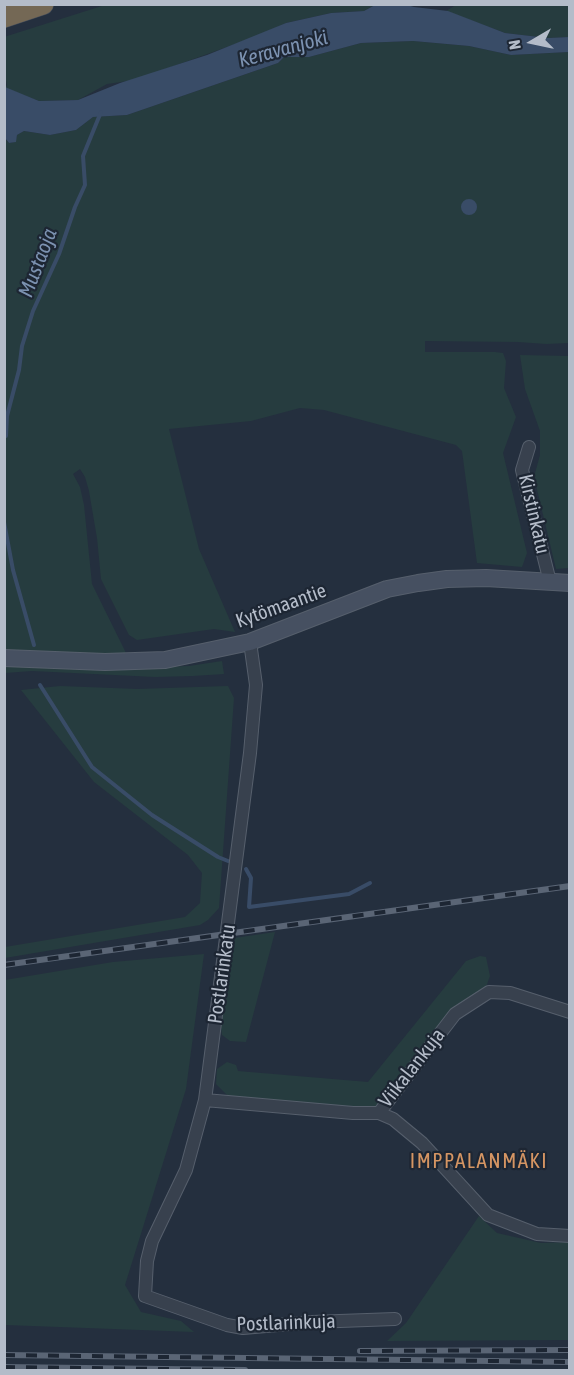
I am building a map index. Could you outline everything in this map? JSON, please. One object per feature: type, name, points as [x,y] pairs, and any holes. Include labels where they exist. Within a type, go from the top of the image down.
[{"type":"highway","points":[[4,17],[43,4]]},
{"type":"street","name":"Kirstinkatu","points":[[529,447],[522,470],[550,582]]},
{"type":"street","name":"Kytömaantie","points":[[4,658],[105,662],[165,660],[250,642],[387,590],[418,583],[447,579],[486,578],[570,583]]},
{"type":"street","name":"Postlarinkatu","points":[[145,1296],[147,1261],[152,1241],[186,1170],[205,1100],[250,753],[256,685],[250,642]]},
{"type":"street","name":"Viikalankuja","points":[[205,1100],[353,1113],[379,1113],[455,1014],[489,992],[510,993],[570,1012]]},
{"type":"street","points":[[379,1113],[393,1119],[422,1143],[488,1215],[537,1234],[570,1236]]},
{"type":"street","name":"Postlarinkuja","points":[[145,1296],[227,1325],[243,1328],[312,1322],[395,1319]]},
{"type":"green space","points":[[105,5],[375,5],[364,11],[331,13],[286,23],[263,34],[135,80],[107,84],[78,100],[39,101],[5,88],[7,85],[4,37]]},
{"type":"green space","points":[[456,5],[569,5],[569,37],[548,38],[505,33],[446,11]]},
{"type":"green space","points":[[413,41],[469,46],[511,55],[569,52],[569,343],[425,341],[425,352],[503,353],[506,361],[504,388],[516,417],[503,453],[527,553],[522,567],[477,563],[462,451],[456,445],[324,410],[300,408],[251,421],[169,429],[199,549],[235,632],[214,629],[137,640],[129,635],[101,579],[89,491],[80,469],[73,474],[80,487],[84,505],[92,584],[126,653],[105,655],[5,652],[4,138],[9,143],[15,142],[17,135],[24,131],[50,135],[76,130],[93,117],[127,115],[278,63],[284,57],[309,57],[361,43]]},
{"type":"green space","points":[[520,355],[569,356],[569,568],[556,569],[534,477],[540,455],[540,431],[525,389]]},
{"type":"green space","points":[[222,661],[224,674],[193,676],[155,677],[32,671],[5,673],[5,665],[111,669],[189,666]]},
{"type":"green space","points":[[60,686],[138,689],[228,686],[234,698],[219,908],[200,925],[5,958],[5,947],[185,917],[200,903],[202,873],[188,855],[94,782],[21,690]]},
{"type":"green space","points":[[275,932],[246,1042],[230,1041],[222,1035],[220,1021],[234,938]]},
{"type":"green space","points":[[204,954],[186,1089],[125,1285],[141,1312],[181,1321],[194,1332],[5,1325],[5,980],[113,962]]},
{"type":"green space","points":[[480,956],[486,957],[490,976],[486,987],[388,1097],[376,1106],[359,1108],[230,1098],[216,1084],[217,1069],[227,1062],[236,1065],[238,1071],[368,1082],[466,961]]},
{"type":"green space","points":[[479,1216],[497,1233],[541,1243],[569,1242],[569,1340],[387,1341],[406,1323]]},
{"type":"water","name":"Keravanjoki","points":[[375,5],[407,5],[448,11],[505,33],[548,38],[569,37],[569,52],[511,55],[469,46],[413,41],[361,43],[309,57],[284,57],[278,63],[127,115],[93,117],[76,130],[50,135],[24,131],[17,135],[16,142],[9,143],[5,138],[5,87],[39,101],[78,100],[120,83],[207,55],[286,23],[331,13],[364,11]]},
{"type":"water","points":[[469,199],[477,207],[469,215],[461,207]]},
{"type":"waterway","name":"Mustaoja","points":[[6,436],[7,416],[19,370],[22,346],[33,311],[59,254],[85,185],[83,156],[101,112]]},
{"type":"waterway","name":"Mustaoja","points":[[4,522],[13,570],[34,645]]},
{"type":"waterway","points":[[40,685],[92,767],[152,815],[228,861]]},
{"type":"waterway","points":[[246,869],[251,878],[249,907],[349,894],[370,883]]},
{"type":"railway","points":[[4,965],[570,886]]},
{"type":"railway","points":[[360,1351],[570,1350]]},
{"type":"railway","points":[[4,1355],[570,1362]]},
{"type":"railway","points":[[4,1367],[245,1370]]},
{"type":"district","name":"IMPPALANMÄKI","points":[[479,1161]]}]
